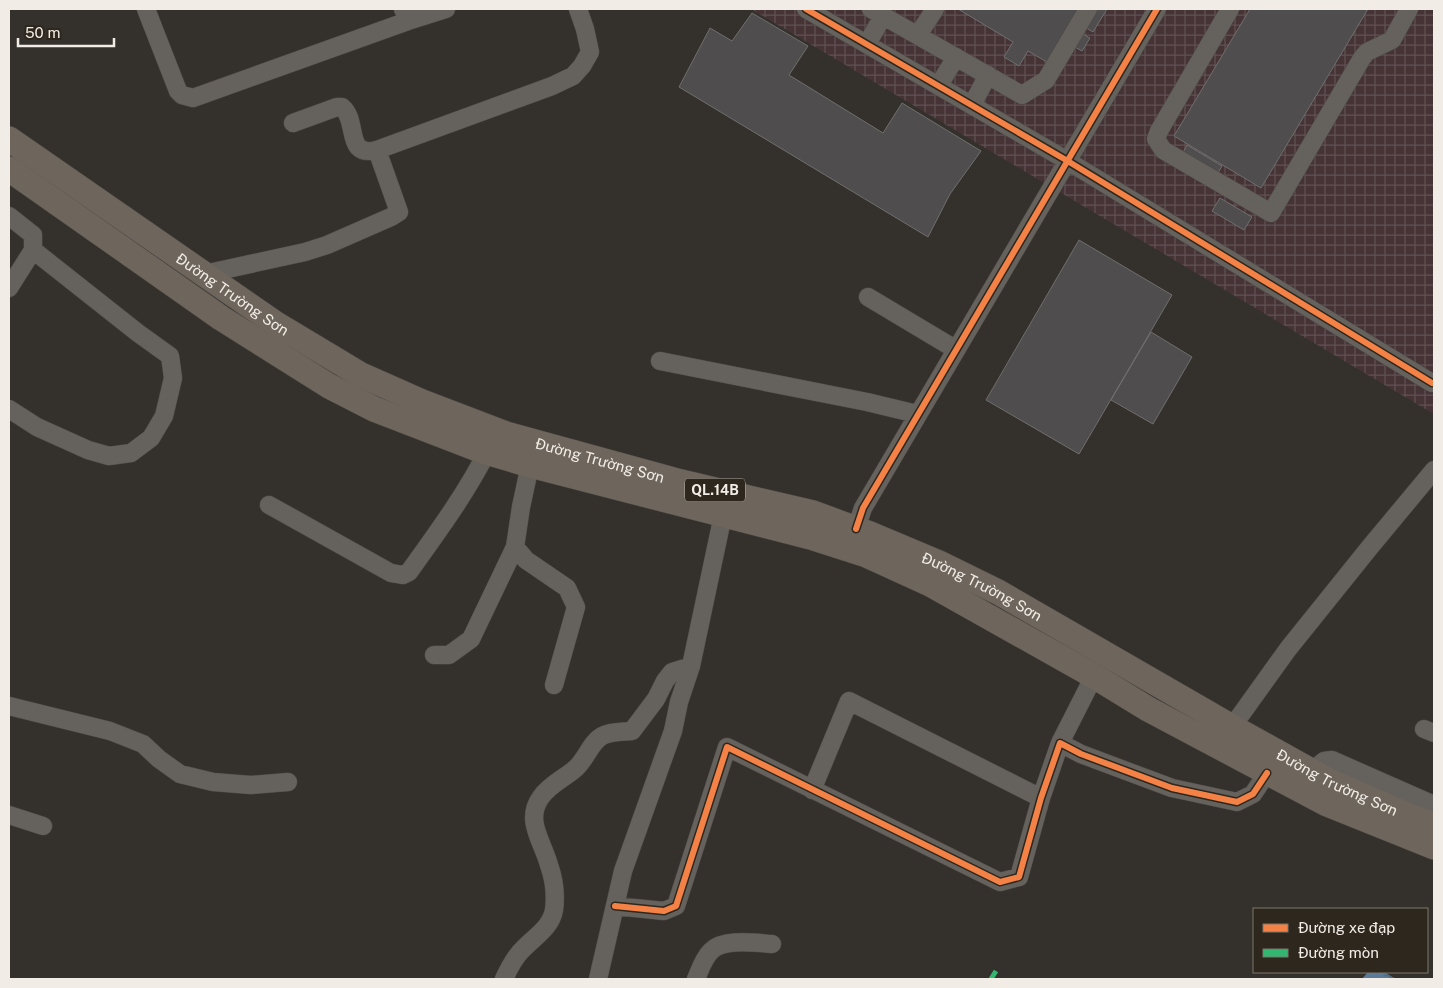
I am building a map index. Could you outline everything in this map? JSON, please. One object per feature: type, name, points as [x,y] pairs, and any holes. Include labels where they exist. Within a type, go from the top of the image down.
[{"type":"highway","name":"Đường Trường Sơn","points":[[9,139],[276,324],[361,375],[461,418],[506,434],[681,482],[813,514],[856,529],[939,563],[998,592],[1232,728],[1312,771],[1369,799],[1434,825]]},
{"type":"highway","name":"Đường Trường Sơn","points":[[9,169],[221,318],[329,386],[374,409],[487,452],[530,465],[814,538],[864,554],[932,585],[1156,713],[1327,804],[1434,847]]},
{"type":"street","points":[[146,9],[178,91],[188,98],[193,98],[406,15],[446,9]]},
{"type":"street","points":[[293,123],[337,107],[342,107],[347,112],[353,127],[354,141],[357,146],[367,151],[378,150],[552,86],[573,76],[582,66],[590,52],[578,9]]},
{"type":"street","points":[[806,9],[1066,160],[1432,383]]},
{"type":"street","points":[[918,36],[934,9]]},
{"type":"street","points":[[867,44],[877,12],[1022,95],[1046,80],[1088,9]]},
{"type":"street","points":[[856,529],[863,508],[917,414],[1157,9]]},
{"type":"street","points":[[1230,9],[1156,139],[1163,150],[1271,212],[1362,58],[1367,52],[1392,40],[1409,9]]},
{"type":"street","points":[[939,85],[956,57]]},
{"type":"street","points":[[972,105],[988,75]]},
{"type":"street","points":[[204,274],[305,252],[328,245],[399,212],[378,150]]},
{"type":"street","points":[[9,216],[32,235],[32,250],[9,288]]},
{"type":"street","points":[[9,409],[37,426],[88,450],[109,456],[131,453],[151,438],[164,416],[173,378],[170,356],[32,250]]},
{"type":"street","points":[[868,297],[955,349]]},
{"type":"street","points":[[660,361],[867,402],[917,414]]},
{"type":"street","points":[[269,505],[391,574],[403,575],[409,572],[457,504],[487,452]]},
{"type":"street","points":[[434,655],[449,655],[471,639],[491,594],[515,548],[530,465]]},
{"type":"street","points":[[1232,728],[1288,649],[1434,470]]},
{"type":"street","points":[[598,979],[623,871],[673,731],[679,702],[691,666],[723,515]]},
{"type":"street","points":[[515,548],[526,560],[568,588],[576,607],[554,685]]},
{"type":"street","points":[[504,979],[518,955],[543,930],[554,910],[552,875],[534,824],[536,806],[540,797],[577,768],[597,740],[604,735],[632,731],[656,699],[672,672],[691,666]]},
{"type":"street","points":[[615,906],[664,911],[676,906],[727,747],[1000,882],[1019,877],[1041,798],[1060,743],[1094,676]]},
{"type":"street","points":[[812,790],[849,701],[1041,798]]},
{"type":"street","points":[[9,706],[110,731],[143,744],[180,774],[213,782],[251,785],[288,782]]},
{"type":"street","points":[[1060,743],[1081,754],[1172,788],[1237,802],[1253,794],[1267,773]]},
{"type":"street","points":[[1312,771],[1324,761],[1332,760],[1434,805]]},
{"type":"street","points":[[9,815],[43,826]]},
{"type":"street","points":[[696,979],[701,966],[711,950],[728,943],[772,944]]},
{"type":"shaded area","points":[[751,9],[1434,9],[1434,411],[1432,413]]},
{"type":"water","points":[[1367,973],[1386,973],[1396,979],[1362,979]]},
{"type":"building","points":[[958,9],[1079,9],[1047,62],[1028,51],[1019,66],[1004,57],[1013,42]]},
{"type":"building","points":[[1093,9],[1107,9],[1093,32],[1083,26]]},
{"type":"building","points":[[1250,9],[1368,9],[1261,188],[1174,136]]},
{"type":"building","points":[[752,13],[808,46],[789,75],[883,133],[902,103],[981,151],[950,194],[928,237],[679,87],[710,28],[732,41]]},
{"type":"building","points":[[1079,32],[1090,38],[1082,51],[1071,45]]},
{"type":"building","points":[[1187,145],[1222,166],[1216,176],[1181,156]]},
{"type":"building","points":[[1220,198],[1252,217],[1244,230],[1212,211]]},
{"type":"building","points":[[1079,240],[1172,295],[1079,454],[986,400]]},
{"type":"building","points":[[1151,332],[1192,357],[1153,424],[1111,400]]},
{"type":"marked path","points":[[991,979],[996,971]]},
{"type":"cycle path","points":[[806,9],[1066,160],[1432,383]]},
{"type":"cycle path","points":[[856,529],[863,508],[1157,9]]},
{"type":"cycle path","points":[[615,906],[664,911],[676,906],[727,747],[1000,882],[1019,877],[1041,798],[1060,743],[1081,754],[1172,788],[1237,802],[1253,794],[1267,773]]}]
